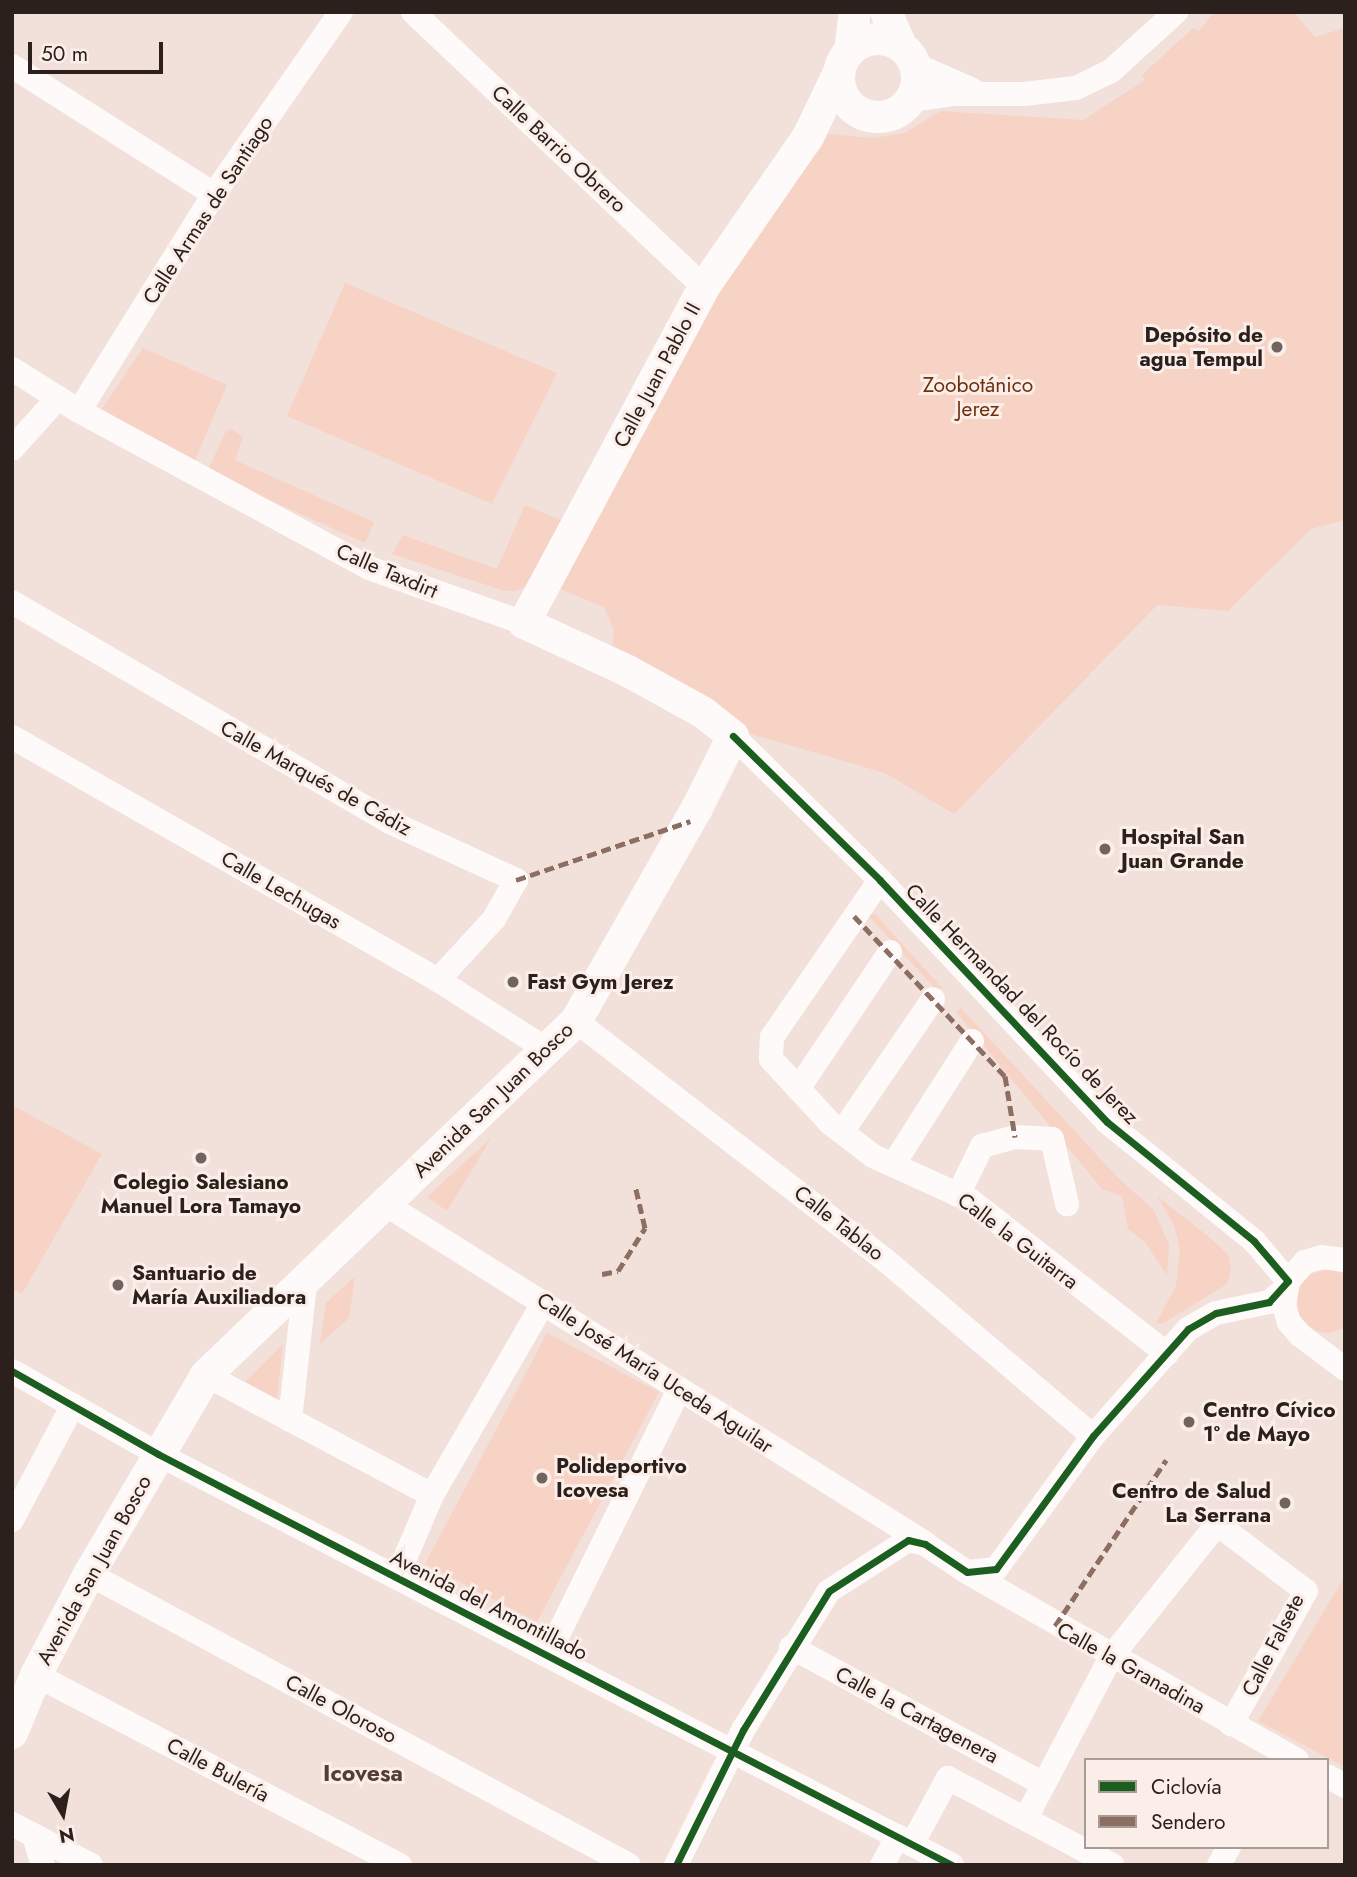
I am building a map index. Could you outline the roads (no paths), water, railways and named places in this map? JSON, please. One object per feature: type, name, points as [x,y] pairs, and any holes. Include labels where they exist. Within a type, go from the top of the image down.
[{"type":"main road","points":[[855,12],[844,61],[843,95],[852,107],[875,117]]},
{"type":"main road","points":[[808,137],[853,118],[897,112],[910,100],[918,80],[886,12]]},
{"type":"main road","points":[[844,61],[875,38],[908,55]]},
{"type":"main road","name":"Calle Juan Pablo II","points":[[524,623],[705,287],[808,137],[844,61]]},
{"type":"main road","name":"Calle Taxdirt","points":[[524,623],[628,671],[704,713],[738,741]]},
{"type":"main road","name":"Avenida San Juan Bosco","points":[[12,1732],[36,1675],[89,1574],[206,1375],[306,1276],[576,1021],[738,741]]},
{"type":"street","name":"Calle Armas de Santiago","points":[[12,449],[69,404],[341,12]]},
{"type":"street","name":"Calle Barrio Obrero","points":[[413,12],[705,287]]},
{"type":"street","points":[[910,100],[981,93],[1063,91],[1091,83],[1111,71],[1176,12]]},
{"type":"street","points":[[908,55],[981,93]]},
{"type":"street","points":[[12,66],[214,194]]},
{"type":"street","name":"Calle Taxdirt","points":[[12,369],[69,404],[369,568],[524,623]]},
{"type":"street","name":"Calle Marqués de Cádiz","points":[[12,602],[390,822],[516,880],[494,919],[438,980]]},
{"type":"street","name":"Calle Lechugas","points":[[12,737],[438,980],[546,1049]]},
{"type":"street","name":"Calle Hermandad del Rocío de Jerez","points":[[738,741],[880,880],[1107,1122],[1254,1241],[1281,1254],[1327,1259]]},
{"type":"street","name":"Calle la Guitarra","points":[[880,880],[772,1037],[771,1059],[842,1132],[893,1165],[958,1195],[1167,1354]]},
{"type":"street","points":[[798,1089],[890,952]]},
{"type":"street","points":[[842,1132],[933,999]]},
{"type":"street","name":"Calle Tablao","points":[[576,1021],[884,1259],[1093,1436]]},
{"type":"street","points":[[893,1165],[972,1041]]},
{"type":"street","points":[[958,1195],[982,1146],[1015,1137],[1052,1139],[1067,1204]]},
{"type":"street","name":"Calle José María Uceda Aguilar","points":[[385,1204],[544,1302],[967,1572]]},
{"type":"street","name":"Calle Hermandad del Rocío de Jerez","points":[[1254,1241],[1287,1285]]},
{"type":"street","points":[[967,1572],[996,1569],[1093,1436],[1188,1329],[1216,1313],[1250,1308],[1269,1301],[1345,1243]]},
{"type":"street","points":[[290,1420],[306,1276]]},
{"type":"street","points":[[1287,1285],[1289,1322]]},
{"type":"street","name":"Avenida del Amontillado","points":[[397,1577],[432,1495],[544,1302]]},
{"type":"street","points":[[1250,1308],[1289,1322],[1345,1368]]},
{"type":"street","points":[[1315,1343],[1345,1340]]},
{"type":"street","name":"Avenida del Amontillado","points":[[12,1371],[158,1454],[952,1865]]},
{"type":"street","points":[[206,1375],[432,1495]]},
{"type":"street","name":"Avenida del Amontillado","points":[[548,1656],[679,1390]]},
{"type":"street","points":[[12,1520],[73,1405]]},
{"type":"street","name":"Calle Falsete","points":[[1111,1657],[1217,1524],[1306,1591],[1231,1724]]},
{"type":"street","points":[[676,1865],[791,1647],[829,1591],[857,1569],[908,1540],[925,1544]]},
{"type":"street","name":"Calle la Granadina","points":[[967,1572],[1285,1757]]},
{"type":"street","name":"Calle Oloroso","points":[[89,1574],[629,1865]]},
{"type":"street","name":"Calle la Cartagenera","points":[[791,1647],[1042,1783]]},
{"type":"street","points":[[1026,1818],[1042,1783],[1111,1657]]},
{"type":"street","name":"Calle Bulería","points":[[36,1675],[400,1865]]},
{"type":"street","points":[[1329,1777],[1345,1786]]},
{"type":"street","points":[[882,1865],[905,1840],[948,1778],[1112,1865]]},
{"type":"street","points":[[12,1824],[91,1865]]},
{"type":"street","points":[[34,1836],[43,1865]]},
{"type":"street","points":[[1219,1865],[1227,1849]]},
{"type":"place","name":"Depósito de agua Tempul","points":[[1277,347]]},
{"type":"place","name":"Hospital San Juan Grande","points":[[1105,849]]},
{"type":"place","name":"Fast Gym Jerez","points":[[513,982]]},
{"type":"place","name":"Colegio Salesiano Manuel Lora Tamayo","points":[[201,1158]]},
{"type":"place","name":"Santuario de María Auxiliadora","points":[[118,1285]]},
{"type":"place","name":"Centro Cívico 1º de Mayo","points":[[1189,1422]]},
{"type":"place","name":"Polideportivo Icovesa","points":[[542,1478]]},
{"type":"place","name":"Centro de Salud La Serrana","points":[[1285,1503]]},
{"type":"district","name":"Icovesa","points":[[363,1773]]},
{"type":"park label","name":"Zoobotánico Jerez","points":[[978,397]]}]
